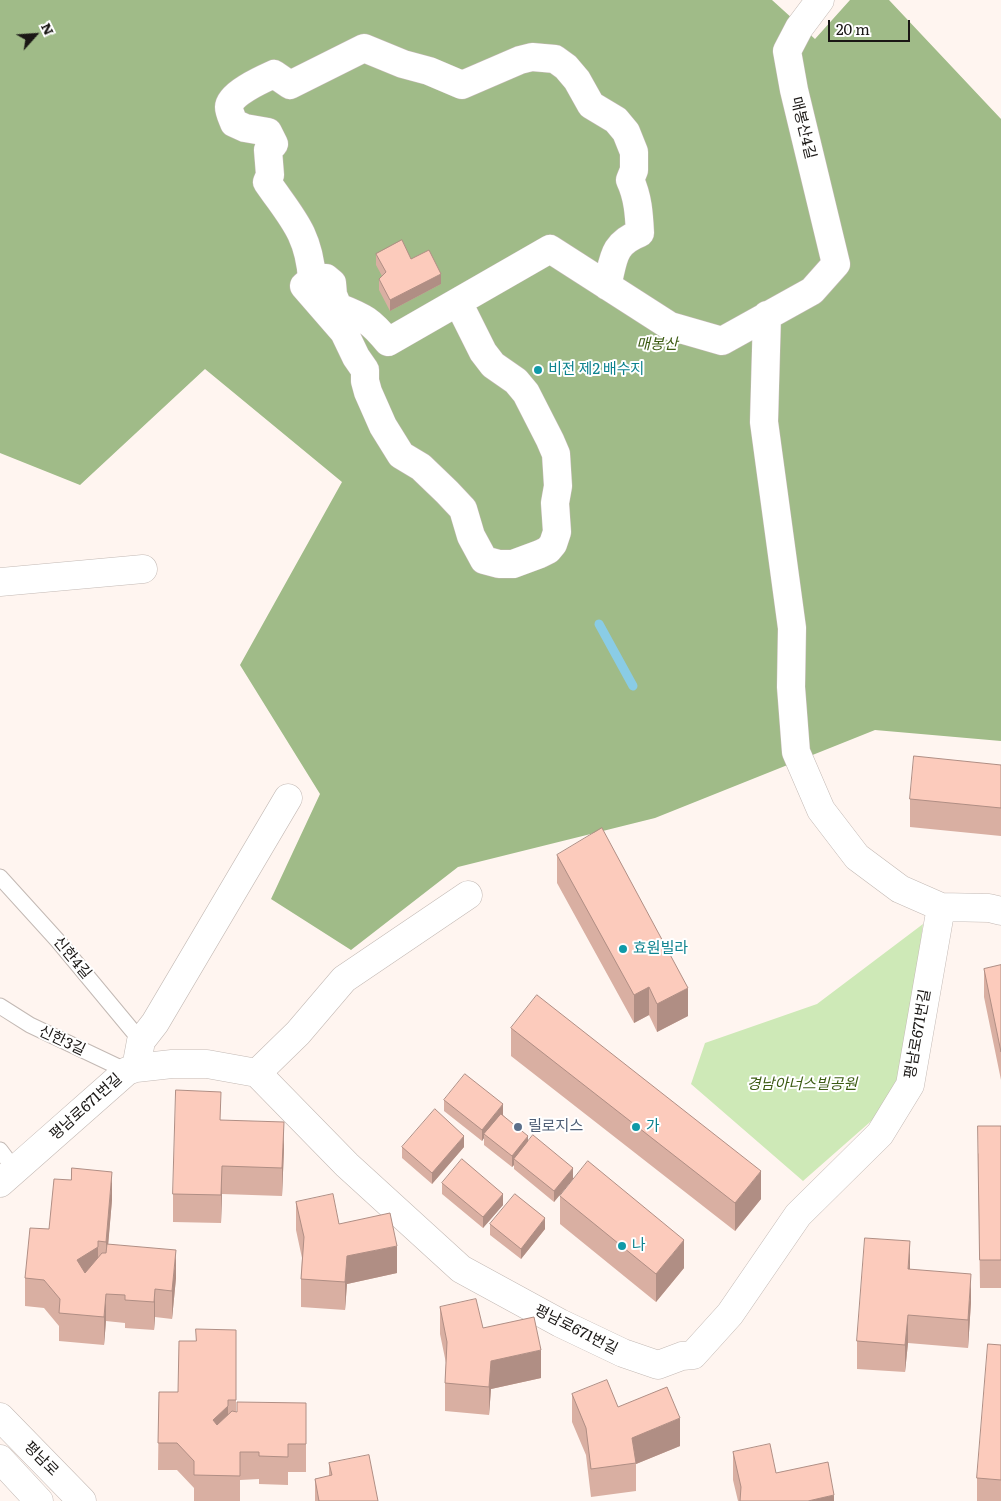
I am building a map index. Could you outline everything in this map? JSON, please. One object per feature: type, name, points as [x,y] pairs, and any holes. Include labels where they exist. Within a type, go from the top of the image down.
[{"type":"street","name":"매봉산4길","points":[[767,316],[812,291],[836,264],[794,90],[787,51],[799,28],[820,0]]},
{"type":"street","points":[[312,279],[311,264],[305,241],[296,222],[267,182],[270,175],[268,150],[274,144],[268,132],[245,128],[234,122],[228,109],[230,103],[238,94],[274,74],[290,85],[364,48],[462,85],[520,60],[532,57],[554,59],[566,66],[585,92],[591,105],[616,120],[626,132],[634,152],[634,170],[630,180],[635,190],[638,205],[640,233],[629,237],[617,248],[607,286]]},
{"type":"street","points":[[458,302],[483,352],[493,365],[516,381],[526,393],[556,454],[558,486],[555,503],[556,537],[548,550],[513,564],[499,564],[484,560],[471,536],[463,509],[421,467],[401,456],[383,426],[368,392],[365,370],[356,357],[344,332],[312,298],[304,286],[312,279],[326,278],[332,283],[333,295],[338,307],[360,316],[374,325],[388,342],[550,249],[670,326],[722,340],[767,316],[764,422],[792,628],[791,687],[796,752],[821,810],[856,858],[900,889],[941,906],[989,908],[1001,911]]},
{"type":"street","points":[[0,582],[142,570]]},
{"type":"street","points":[[132,1069],[141,1041],[155,1023],[288,798]]},
{"type":"street","points":[[257,1073],[298,1033],[344,979],[468,895]]},
{"type":"street","name":"평남로671번길","points":[[5,1168],[132,1069],[172,1064],[207,1064],[257,1073],[347,1165],[461,1269],[560,1323],[622,1353],[658,1365],[682,1356],[693,1355],[730,1314],[798,1215],[880,1134],[910,1085],[941,906]]},
{"type":"street","name":"평남로","points":[[0,1417],[82,1501]]},
{"type":"street","points":[[0,1459],[39,1501]]},
{"type":"lane","name":"신한4길","points":[[0,877],[58,941],[141,1041]]},
{"type":"lane","name":"신한3길","points":[[0,1006],[30,1025],[132,1069]]},
{"type":"green space","name":"매봉산","points":[[0,0],[772,0],[815,39],[850,0],[889,0],[1001,119],[1001,741],[875,730],[655,818],[458,867],[351,950],[271,899],[320,794],[240,665],[342,482],[205,369],[80,485],[0,453]]},
{"type":"green space","name":"경남아너스빌공원","points":[[923,924],[902,1084],[886,1108],[803,1181],[691,1084],[705,1043],[817,1004]]},
{"type":"building","points":[[402,240],[411,259],[429,250],[441,274],[390,300],[379,279],[386,272],[376,254]]},
{"type":"building","points":[[914,756],[1001,765],[1001,808],[910,799]]},
{"type":"building","name":"효원빌라","points":[[602,828],[688,988],[657,1004],[649,987],[634,995],[557,855]]},
{"type":"building","points":[[1001,965],[1001,1052],[984,969]]},
{"type":"building","points":[[537,995],[761,1171],[735,1203],[511,1028]]},
{"type":"building","points":[[465,1074],[503,1104],[482,1130],[444,1100]]},
{"type":"building","points":[[176,1090],[221,1092],[220,1120],[284,1122],[282,1168],[222,1166],[221,1195],[173,1194]]},
{"type":"building","points":[[435,1109],[464,1136],[432,1173],[402,1147]]},
{"type":"building","points":[[501,1114],[528,1136],[512,1156],[484,1134]]},
{"type":"building","points":[[978,1126],[1001,1126],[1001,1260],[980,1260]]},
{"type":"building","points":[[533,1135],[573,1168],[554,1191],[514,1159]]},
{"type":"building","points":[[462,1159],[503,1194],[483,1217],[442,1183]]},
{"type":"building","points":[[588,1161],[684,1240],[656,1274],[560,1196]]},
{"type":"building","points":[[72,1168],[112,1172],[106,1242],[98,1241],[98,1247],[77,1260],[85,1273],[102,1253],[106,1253],[107,1244],[176,1250],[172,1291],[155,1289],[154,1302],[125,1300],[125,1295],[106,1294],[104,1317],[59,1313],[60,1299],[44,1280],[25,1278],[30,1228],[49,1229],[54,1179],[71,1180]]},
{"type":"building","points":[[333,1194],[339,1224],[390,1213],[397,1246],[347,1256],[345,1282],[301,1279],[304,1237],[296,1202]]},
{"type":"building","points":[[515,1194],[545,1218],[521,1249],[490,1224]]},
{"type":"building","points":[[865,1238],[910,1241],[908,1269],[971,1274],[968,1320],[908,1315],[905,1345],[857,1341]]},
{"type":"building","points":[[476,1299],[483,1328],[534,1317],[541,1350],[491,1361],[489,1387],[445,1383],[447,1342],[440,1307]]},
{"type":"building","points":[[196,1329],[236,1330],[236,1400],[228,1400],[228,1406],[213,1420],[217,1425],[232,1411],[237,1412],[237,1402],[306,1403],[306,1444],[288,1444],[288,1457],[259,1456],[259,1452],[240,1452],[240,1476],[194,1475],[194,1461],[177,1443],[158,1443],[159,1392],[178,1392],[179,1341],[196,1341]]},
{"type":"building","points":[[988,1344],[1001,1345],[1001,1480],[977,1478]]},
{"type":"building","points":[[607,1380],[618,1407],[667,1387],[680,1418],[632,1438],[636,1463],[591,1469],[586,1428],[572,1394]]},
{"type":"building","points":[[770,1444],[776,1473],[828,1462],[834,1495],[808,1501],[740,1501],[741,1487],[733,1452]]},
{"type":"building","points":[[369,1455],[378,1501],[319,1501],[315,1479],[332,1475],[329,1463]]},
{"type":"waterway","points":[[599,624],[633,686]]},
{"type":"place","name":"비전 제2 배수지","points":[[538,370]]},
{"type":"place","name":"효원빌라","points":[[623,949]]},
{"type":"place","name":"릴로지스","points":[[518,1127]]},
{"type":"place","name":"가","points":[[636,1127]]},
{"type":"place","name":"나","points":[[622,1246]]}]
